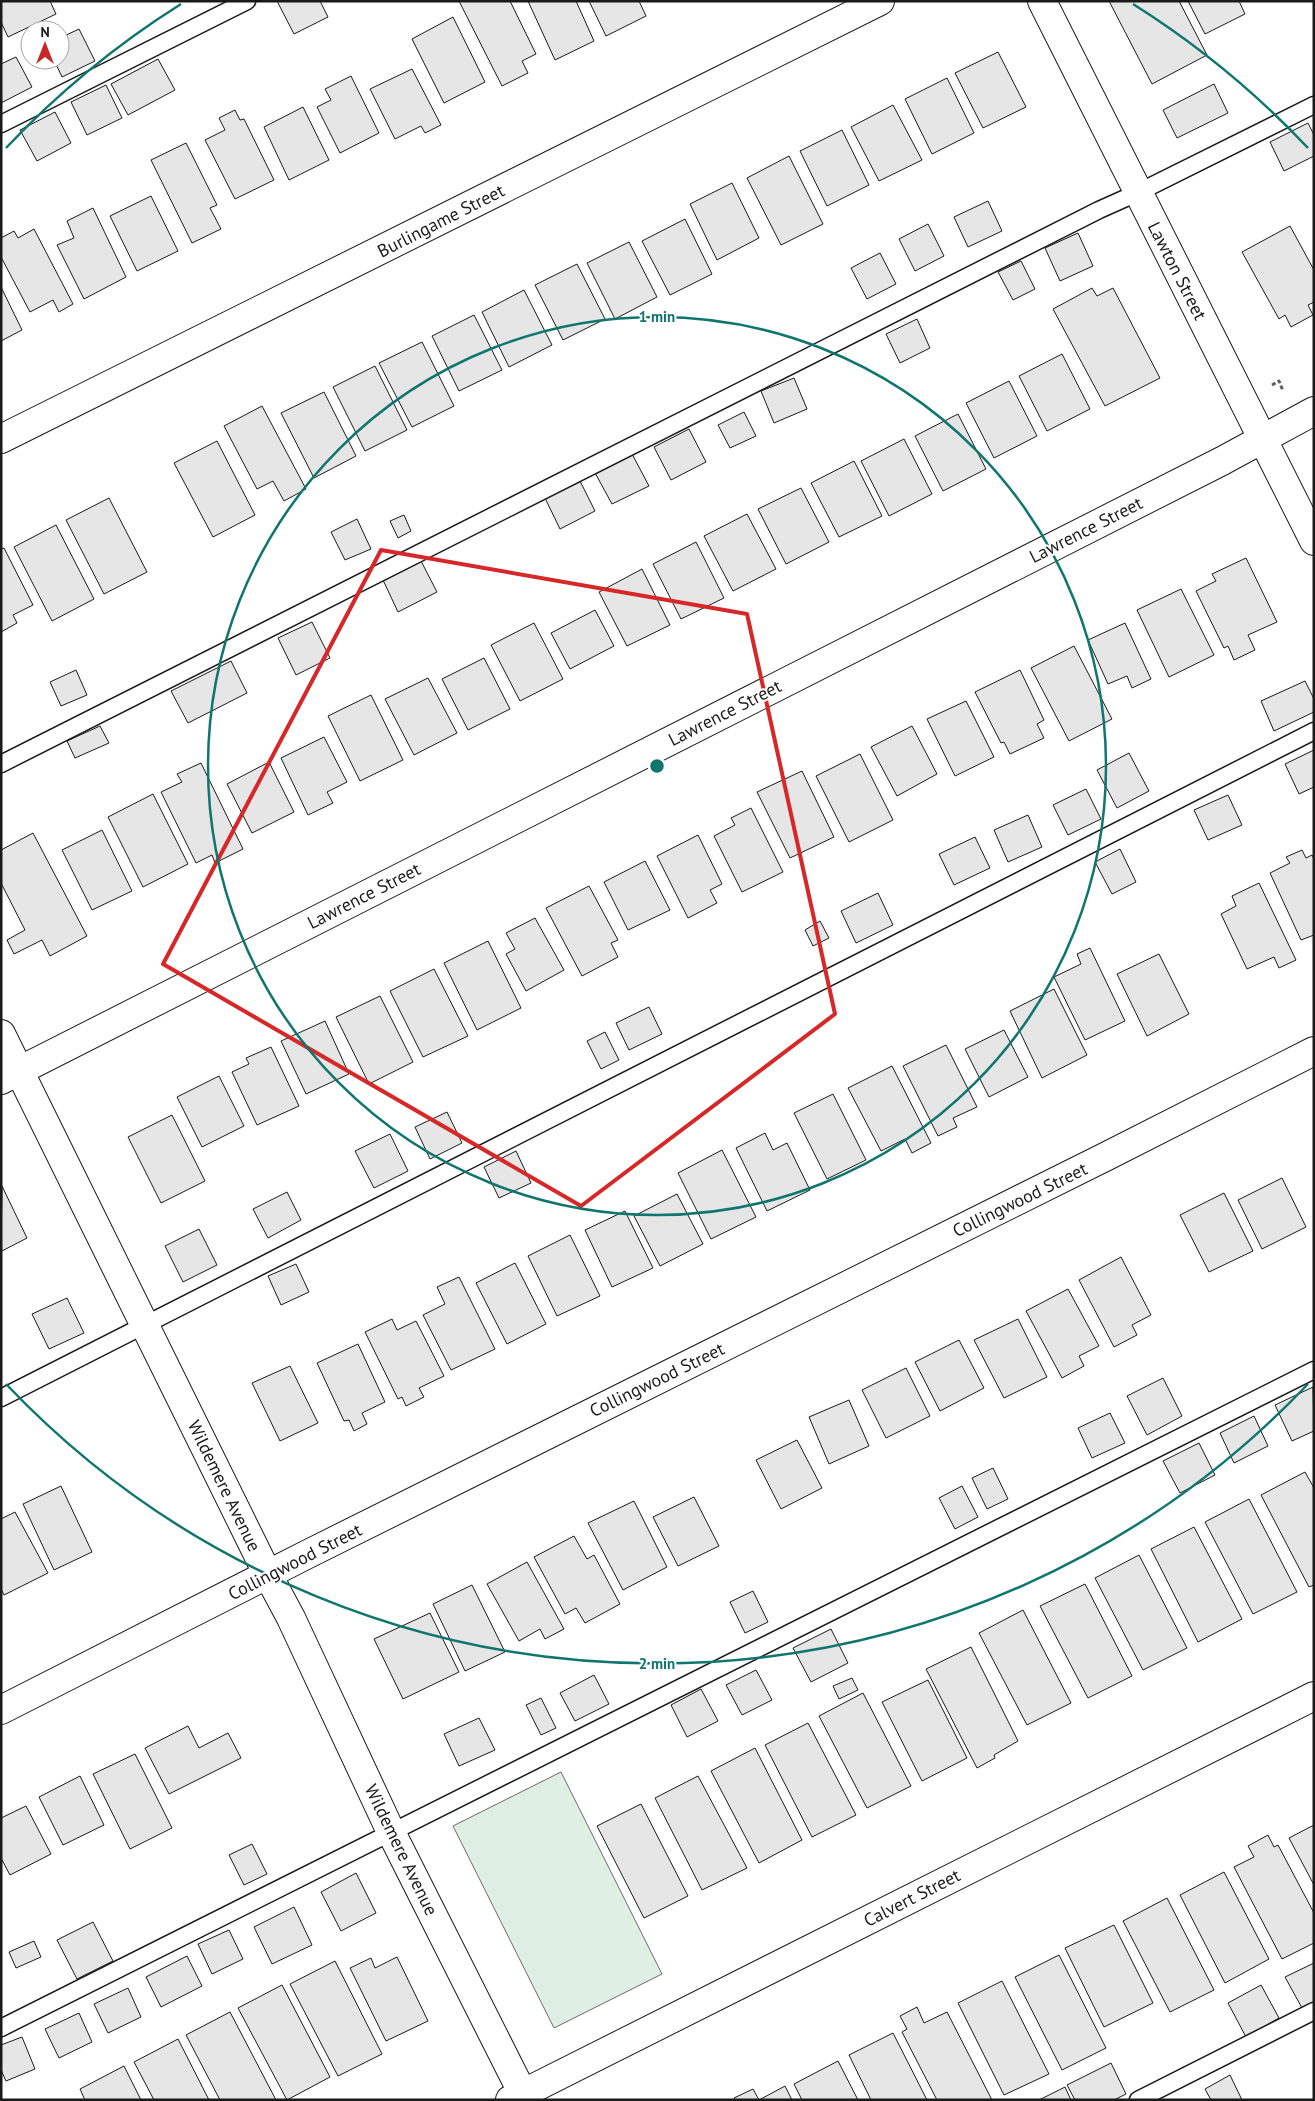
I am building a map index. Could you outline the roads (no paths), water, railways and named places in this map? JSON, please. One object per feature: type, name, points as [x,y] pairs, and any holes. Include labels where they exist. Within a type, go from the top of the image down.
[{"type":"street","name":"Burlingame Street","points":[[1,439],[880,1]]},
{"type":"street","name":"Lawton Street","points":[[1042,1],[1137,193],[1314,541]]},
{"type":"street","name":"Lawrence Street","points":[[10,1075],[1160,492],[1314,411]]},
{"type":"street","name":"Wildemere Avenue","points":[[1,1034],[10,1075],[145,1326],[291,1618],[391,1832],[520,2098]]},
{"type":"street","name":"Collingwood Street","points":[[1,1710],[1105,1157],[1314,1050]]},
{"type":"street","name":"Calvert Street","points":[[520,2098],[1314,1696]]},
{"type":"lane","points":[[1,124],[247,1]]},
{"type":"lane","points":[[1,764],[1090,215],[1314,105]]},
{"type":"lane","points":[[1,1398],[1314,731]]},
{"type":"lane","points":[[1,2028],[1314,1370]]},
{"type":"lane","points":[[1138,2100],[1314,2011]]}]
